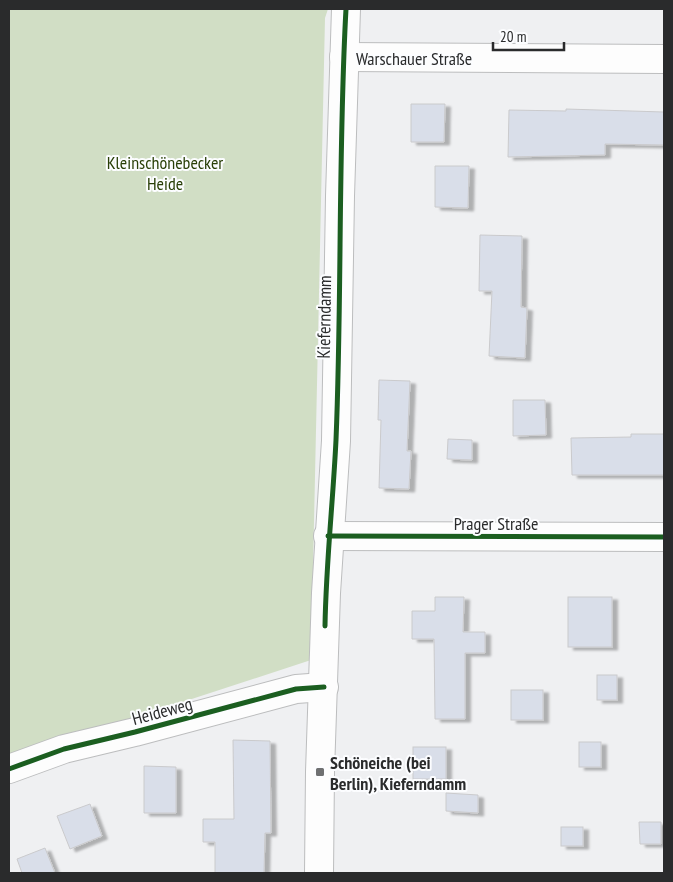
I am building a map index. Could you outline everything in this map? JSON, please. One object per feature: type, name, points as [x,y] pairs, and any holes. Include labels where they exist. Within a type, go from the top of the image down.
[{"type":"street","name":"Kieferndamm","points":[[319,873],[320,772],[328,536],[336,441],[346,9]]},
{"type":"street","name":"Warschauer Straße","points":[[344,58],[664,59]]},
{"type":"street","name":"Prager Straße","points":[[328,536],[664,537]]},
{"type":"street","name":"Heideweg","points":[[9,769],[64,749],[296,689],[324,687]]},
{"type":"green space","name":"Kleinschönebecker Heide","points":[[9,9],[328,9],[325,18],[311,660],[103,728],[9,769]]},
{"type":"building","points":[[411,104],[445,104],[444,142],[411,142]]},
{"type":"building","points":[[566,109],[664,112],[664,145],[605,144],[605,155],[508,157],[509,110],[566,111]]},
{"type":"building","points":[[435,166],[469,166],[468,208],[435,207]]},
{"type":"building","points":[[480,235],[522,236],[521,307],[527,308],[525,358],[489,356],[492,291],[479,291]]},
{"type":"building","points":[[379,380],[410,381],[407,451],[411,451],[409,489],[379,488],[381,420],[378,420]]},
{"type":"building","points":[[513,400],[545,400],[546,435],[513,436]]},
{"type":"building","points":[[631,434],[664,434],[664,475],[572,475],[571,438],[631,437]]},
{"type":"building","points":[[448,439],[472,440],[472,460],[447,459]]},
{"type":"building","points":[[435,597],[464,597],[463,632],[485,632],[485,653],[465,653],[465,719],[435,719],[434,639],[412,639],[412,611],[435,611]]},
{"type":"building","points":[[568,597],[612,597],[612,647],[568,647]]},
{"type":"building","points":[[597,675],[617,675],[617,700],[597,700]]},
{"type":"building","points":[[511,690],[543,690],[543,720],[511,720]]},
{"type":"building","points":[[233,740],[270,741],[271,833],[265,833],[264,873],[215,873],[215,842],[203,842],[203,819],[234,819]]},
{"type":"building","points":[[579,742],[601,742],[601,767],[579,767]]},
{"type":"building","points":[[413,747],[446,747],[446,779],[413,779]]},
{"type":"building","points":[[144,766],[176,767],[176,813],[144,813]]},
{"type":"building","points":[[446,793],[478,795],[478,813],[446,811]]},
{"type":"building","points":[[90,804],[102,836],[70,849],[57,816]]},
{"type":"building","points":[[639,822],[661,822],[661,844],[640,844]]},
{"type":"building","points":[[561,827],[583,827],[583,846],[561,846]]},
{"type":"building","points":[[45,848],[55,873],[22,873],[17,859]]},
{"type":"cycle path","points":[[325,626],[336,440],[346,9]]},
{"type":"cycle path","points":[[328,536],[664,537]]},
{"type":"cycle path","points":[[9,769],[64,749],[296,689],[324,687]]},
{"type":"place","name":"Schöneiche (bei Berlin), Kieferndamm","points":[[320,772]]}]
